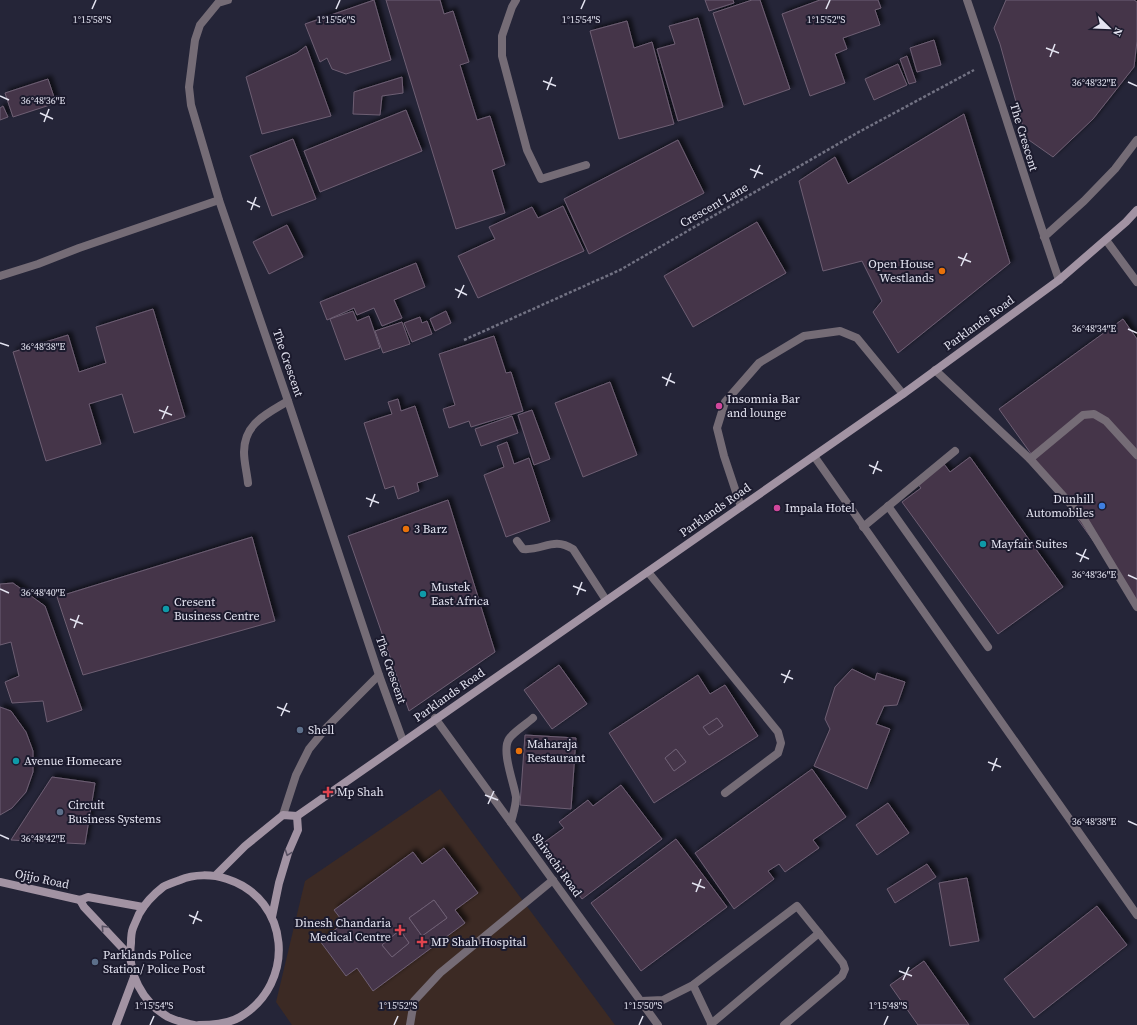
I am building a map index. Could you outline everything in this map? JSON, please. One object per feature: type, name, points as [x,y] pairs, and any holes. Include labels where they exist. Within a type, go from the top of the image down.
[{"type":"main road","name":"Parklands Road","points":[[297,816],[903,394],[1059,280],[1106,240],[1137,210]]},
{"type":"main road","points":[[216,875],[245,846],[283,815],[297,816],[298,830],[288,853],[279,883],[272,916]]},
{"type":"main road","points":[[194,1025],[169,1017],[148,1000],[134,977],[129,955],[132,929],[143,907],[163,887],[189,876],[216,875],[239,883],[258,897],[272,916],[279,938],[279,962],[272,984],[258,1003],[240,1017],[218,1025],[199,1025]]},
{"type":"main road","name":"Ojijo Road","points":[[0,882],[80,900],[88,897],[143,907]]},
{"type":"main road","name":"Ojijo Road","points":[[80,900],[84,907],[129,955]]},
{"type":"main road","points":[[116,1025],[134,977]]},
{"type":"street","name":"The Crescent","points":[[228,0],[218,3],[200,25],[196,40],[189,87],[191,105],[219,200],[403,741]]},
{"type":"street","points":[[516,0],[502,36],[502,56],[527,150],[541,179],[586,165]]},
{"type":"street","name":"The Crescent","points":[[967,0],[1059,280]]},
{"type":"street","points":[[1044,237],[1084,201],[1115,169],[1137,140]]},
{"type":"street","points":[[0,276],[219,200]]},
{"type":"street","points":[[1106,240],[1137,282]]},
{"type":"street","points":[[741,507],[724,456],[717,428],[725,402],[759,363],[804,336],[840,331],[857,338],[903,394]]},
{"type":"street","points":[[935,370],[1030,459],[1084,519],[1137,607]]},
{"type":"street","points":[[248,482],[244,452],[247,434],[257,420],[288,401]]},
{"type":"street","points":[[1030,459],[1083,415],[1094,414],[1106,421],[1137,455]]},
{"type":"street","points":[[863,527],[955,451]]},
{"type":"street","points":[[814,456],[1137,915]]},
{"type":"street","points":[[888,506],[988,647]]},
{"type":"street","points":[[517,541],[523,549],[531,550],[555,543],[565,544],[573,549],[606,600]]},
{"type":"street","points":[[648,572],[778,732],[781,743],[778,753],[725,793]]},
{"type":"street","points":[[283,815],[296,775],[309,749],[326,727],[379,674]]},
{"type":"street","name":"Shivachi Road","points":[[436,718],[658,1025]]},
{"type":"street","points":[[511,822],[516,797],[507,755],[507,746],[509,738],[533,718]]},
{"type":"street","points":[[410,1025],[414,1001],[440,973],[553,880]]},
{"type":"street","points":[[641,1001],[662,1000],[693,985],[797,906],[843,963],[845,969],[842,976],[784,1025]]},
{"type":"street","points":[[693,985],[711,1025],[819,933]]},
{"type":"path","name":"Crescent Lane","points":[[464,340],[620,270],[857,133],[988,62]]},
{"type":"shaded area","name":"MP Shah Hospital","points":[[440,789],[615,1025],[292,1025],[276,1002],[305,881]]},
{"type":"building","points":[[374,0],[391,60],[346,74],[332,69],[327,58],[320,62],[305,24]]},
{"type":"building","points":[[386,0],[440,0],[444,14],[453,11],[469,62],[460,65],[477,120],[490,116],[505,165],[492,170],[505,213],[456,229]]},
{"type":"building","points":[[705,0],[733,0],[734,3],[709,11]]},
{"type":"building","points":[[752,0],[760,0],[790,89],[744,105],[713,13]]},
{"type":"building","points":[[820,0],[878,0],[881,8],[875,10],[880,25],[843,38],[847,49],[835,54],[845,83],[810,96],[782,14]]},
{"type":"building","points":[[1006,0],[1134,0],[1137,2],[1137,41],[1134,67],[1093,119],[1053,157],[1026,138],[1000,44],[994,28]]},
{"type":"building","points":[[698,18],[723,107],[678,121],[657,49],[675,44],[669,26]]},
{"type":"building","points":[[627,21],[634,48],[652,42],[674,124],[619,139],[590,31]]},
{"type":"building","points":[[934,40],[941,65],[917,72],[910,48]]},
{"type":"building","points":[[306,46],[331,116],[262,134],[246,77],[297,53]]},
{"type":"building","points":[[907,56],[916,82],[909,84],[900,59]]},
{"type":"building","points":[[898,64],[907,85],[874,100],[865,79]]},
{"type":"building","points":[[402,77],[403,93],[382,96],[380,115],[353,114],[354,92]]},
{"type":"building","points":[[48,79],[56,103],[13,117],[5,93]]},
{"type":"building","points":[[3,106],[8,117],[0,120],[0,108]]},
{"type":"building","points":[[406,110],[422,151],[320,192],[304,151]]},
{"type":"building","points":[[964,114],[1010,263],[898,353],[873,312],[882,301],[862,261],[823,271],[799,181],[835,157],[848,184]]},
{"type":"building","points":[[293,139],[316,199],[272,216],[250,156]]},
{"type":"building","points":[[678,140],[704,193],[589,254],[564,199]]},
{"type":"building","points":[[563,206],[584,251],[478,298],[458,256],[495,239],[489,227],[532,207],[538,218]]},
{"type":"building","points":[[757,222],[786,273],[693,327],[664,276]]},
{"type":"building","points":[[287,225],[303,257],[269,274],[253,242]]},
{"type":"building","points":[[416,263],[425,287],[394,300],[402,318],[382,326],[374,308],[357,315],[354,308],[327,320],[320,302]]},
{"type":"building","points":[[153,309],[185,417],[134,433],[122,394],[89,404],[101,444],[46,461],[13,352],[68,335],[79,372],[106,363],[96,327]]},
{"type":"building","points":[[353,311],[357,321],[369,316],[380,348],[345,360],[330,319]]},
{"type":"building","points":[[446,311],[451,323],[435,331],[430,319]]},
{"type":"building","points":[[420,317],[422,323],[427,321],[432,334],[412,342],[404,323]]},
{"type":"building","name":"Dunhill Automobiles","points":[[1123,319],[1137,339],[1137,602],[999,409]]},
{"type":"building","points":[[402,322],[410,344],[383,353],[375,331]]},
{"type":"building","points":[[494,336],[506,373],[511,372],[523,411],[471,427],[469,421],[449,428],[443,409],[455,405],[439,354]]},
{"type":"building","points":[[610,382],[637,455],[583,477],[555,403]]},
{"type":"building","points":[[398,399],[401,411],[415,406],[438,476],[417,483],[419,491],[398,499],[394,486],[385,489],[364,423],[392,414],[388,402]]},
{"type":"building","points":[[532,410],[550,459],[534,465],[518,415]]},
{"type":"building","points":[[512,416],[518,433],[481,446],[475,429]]},
{"type":"building","points":[[507,442],[514,464],[529,458],[550,521],[506,537],[484,475],[504,467],[497,446]]},
{"type":"building","name":"Mayfair Suites","points":[[970,457],[1063,587],[998,634],[902,502],[921,488],[917,483],[944,464],[950,472]]},
{"type":"building","name":"Mustek East Africa","points":[[448,500],[495,652],[409,711],[348,536]]},
{"type":"building","name":"Cresent Business Centre","points":[[252,537],[275,621],[83,675],[57,597]]},
{"type":"building","points":[[13,583],[45,606],[82,710],[47,722],[43,701],[12,703],[5,682],[19,676],[11,642],[0,645],[0,584]]},
{"type":"building","points":[[559,665],[587,704],[552,729],[524,690]]},
{"type":"building","points":[[852,669],[875,680],[877,673],[905,682],[897,705],[884,706],[876,724],[890,729],[867,789],[814,766],[830,729],[825,719],[835,687]]},
{"type":"building","points":[[698,675],[710,694],[725,685],[758,736],[654,803],[609,733]],"holes":[[[717,718],[723,726],[709,735],[703,727]],[[676,749],[686,762],[674,771],[665,758]]]},
{"type":"building","name":"Avenue Homecare","points":[[0,707],[11,711],[26,732],[33,751],[33,772],[26,792],[12,808],[0,815]]},
{"type":"building","points":[[717,718],[723,726],[709,735],[703,727]]},
{"type":"building","points":[[525,735],[576,738],[571,809],[520,805]]},
{"type":"building","points":[[676,749],[686,762],[674,771],[665,758]]},
{"type":"building","points":[[812,769],[846,817],[813,840],[819,848],[785,872],[779,864],[768,871],[774,879],[734,909],[695,853]]},
{"type":"building","name":"Circuit Business Systems","points":[[52,777],[95,783],[85,844],[11,840]]},
{"type":"building","points":[[621,785],[662,839],[582,899],[542,844],[564,828],[559,822],[588,800],[593,806]]},
{"type":"building","points":[[888,803],[909,833],[877,855],[856,825]]},
{"type":"building","points":[[676,839],[727,907],[641,971],[591,903]]},
{"type":"building","points":[[444,848],[478,893],[455,910],[465,923],[373,991],[357,968],[346,976],[320,941],[344,923],[334,910],[413,852],[422,864]],"holes":[[[434,900],[447,918],[422,936],[409,918]],[[400,930],[409,943],[392,957],[382,945]]]},
{"type":"building","points":[[927,864],[936,877],[895,903],[887,889]]},
{"type":"building","points":[[967,878],[979,941],[950,946],[939,883]]},
{"type":"building","points":[[434,900],[447,918],[422,936],[409,918]]},
{"type":"building","points":[[1097,906],[1127,945],[1034,1018],[1004,979]]},
{"type":"building","points":[[400,930],[409,943],[392,957],[382,945]]},
{"type":"building","points":[[924,961],[969,1025],[918,1025],[890,985]]},
{"type":"place","name":"Open House Westlands","points":[[942,271]]},
{"type":"place","name":"Insomnia Bar and lounge","points":[[719,406]]},
{"type":"place","name":"Dunhill Automobiles","points":[[1102,506]]},
{"type":"place","name":"Impala Hotel","points":[[777,508]]},
{"type":"place","name":"3 Barz","points":[[406,529]]},
{"type":"place","name":"Mayfair Suites","points":[[983,544]]},
{"type":"place","name":"Mustek East Africa","points":[[423,594]]},
{"type":"place","name":"Cresent Business Centre","points":[[166,609]]},
{"type":"place","name":"Shell","points":[[300,730]]},
{"type":"place","name":"Maharaja Restaurant","points":[[519,751]]},
{"type":"place","name":"Avenue Homecare","points":[[16,761]]},
{"type":"place","name":"Mp Shah","points":[[328,792]]},
{"type":"place","name":"Circuit Business Systems","points":[[60,812]]},
{"type":"place","name":"Dinesh Chandaria Medical Centre","points":[[400,930]]},
{"type":"place","name":"MP Shah Hospital","points":[[422,942]]},
{"type":"place","name":"Parklands Police Station/ Police Post","points":[[95,962]]}]
